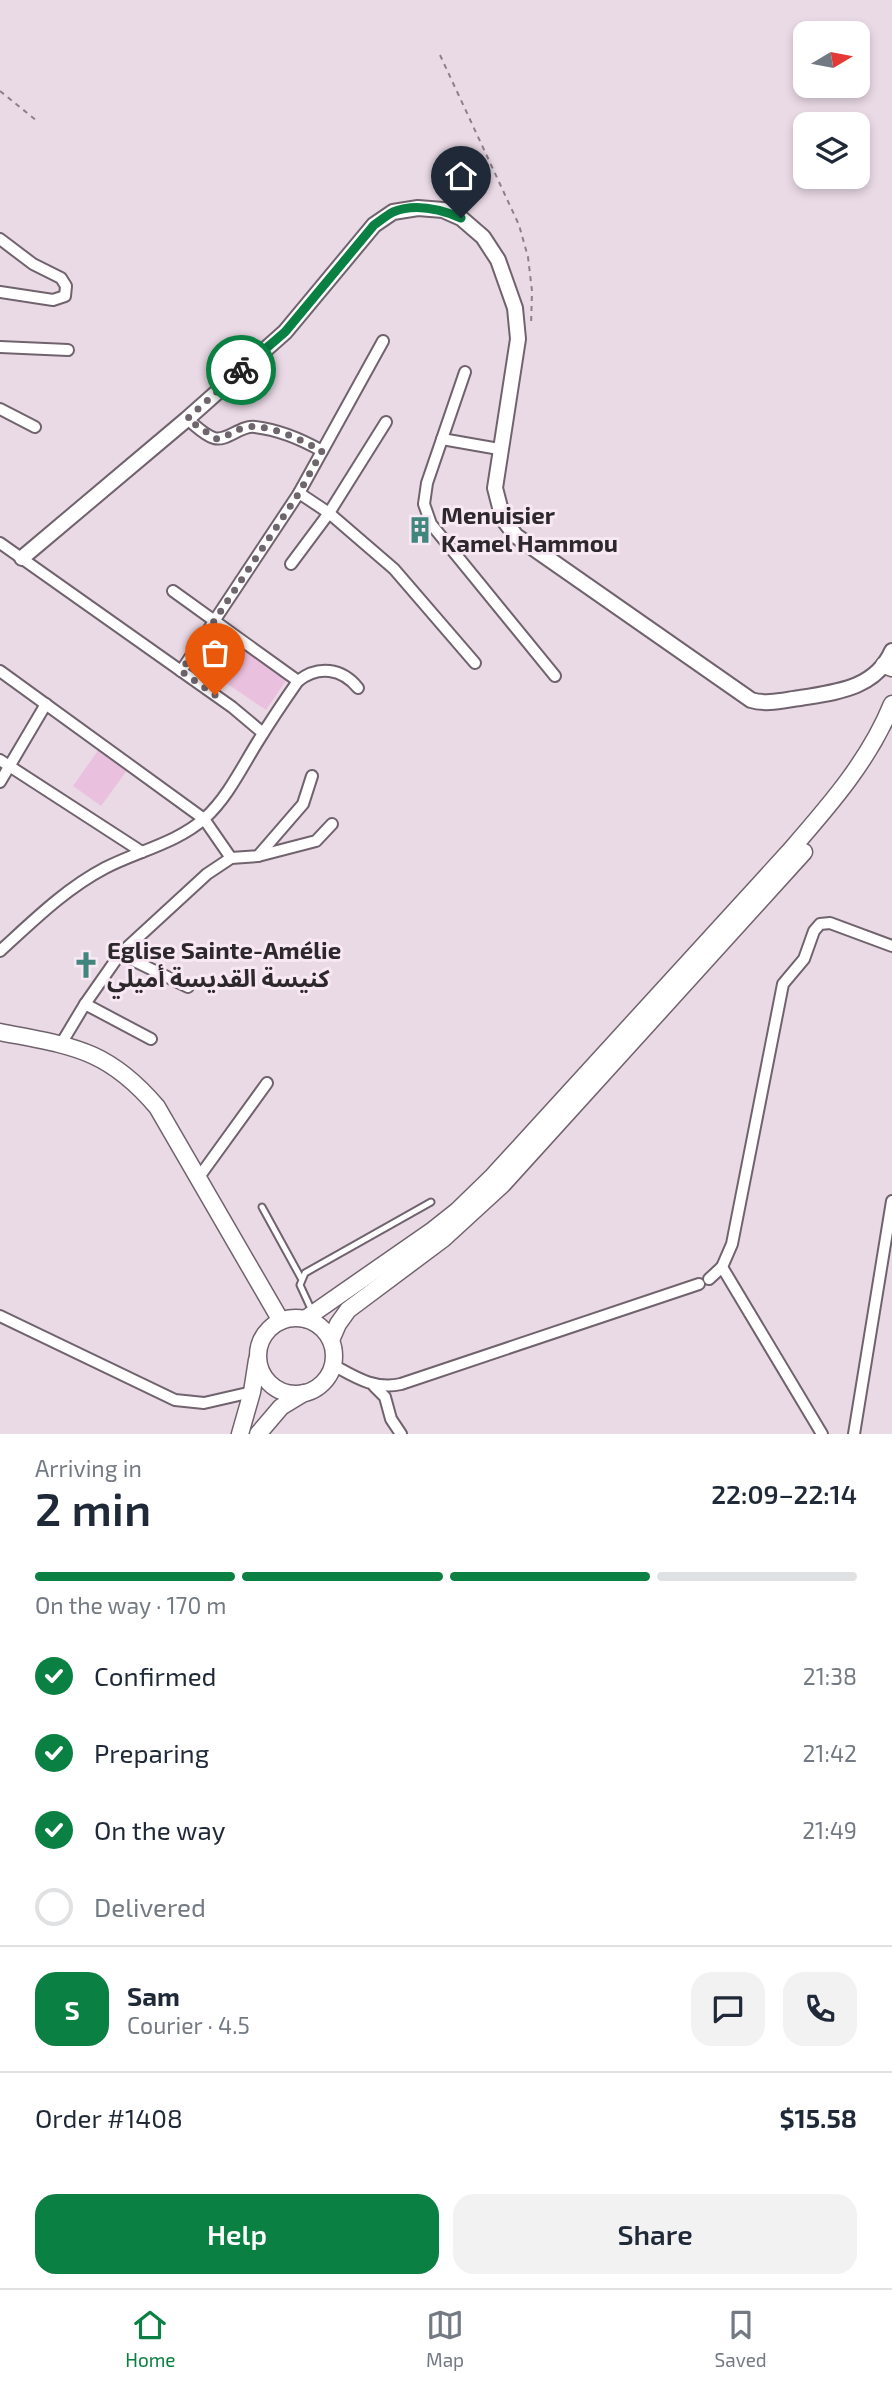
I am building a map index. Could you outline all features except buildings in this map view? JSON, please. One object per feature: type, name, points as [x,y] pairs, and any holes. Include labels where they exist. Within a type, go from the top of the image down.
[{"type":"main road","points":[[331,1340],[350,1298],[441,1224],[494,1176],[821,814],[864,759],[892,704]]},
{"type":"main road","points":[[242,1433],[258,1354],[262,1338],[267,1331],[281,1321],[310,1316],[350,1298],[443,1238],[503,1185],[794,863],[862,779],[892,730]]},
{"type":"main road","points":[[0,1032],[61,1044],[108,1062],[126,1074],[143,1091],[157,1107],[281,1321]]},
{"type":"main road","points":[[258,1434],[281,1408],[319,1386],[330,1373],[333,1365],[331,1340],[310,1316]]},
{"type":"main road","points":[[258,1354],[261,1371],[272,1385],[287,1393],[304,1393]]},
{"type":"street","points":[[22,558],[187,419],[285,332],[374,225],[393,212],[418,208],[443,210],[461,218],[483,237],[498,260],[515,308],[518,339],[495,477],[496,499],[503,519],[516,536],[745,698],[770,703],[845,690],[867,681],[889,661]]},
{"type":"street","points":[[0,239],[33,264],[61,278],[66,291],[65,296],[53,300],[0,292]]},
{"type":"street","points":[[181,671],[299,493],[383,341]]},
{"type":"street","points":[[0,346],[68,350]]},
{"type":"street","points":[[465,372],[424,494],[424,504],[430,524],[555,676]]},
{"type":"street","points":[[0,409],[35,427]]},
{"type":"street","points":[[187,419],[217,439],[243,428],[255,427],[294,436],[322,451]]},
{"type":"street","points":[[291,564],[329,513],[386,422]]},
{"type":"street","points":[[442,439],[499,449]]},
{"type":"street","points":[[299,493],[329,513],[394,569],[475,663]]},
{"type":"street","points":[[0,543],[181,671],[263,733]]},
{"type":"street","points":[[173,591],[298,681]]},
{"type":"street","points":[[0,671],[204,819],[231,858]]},
{"type":"street","points":[[0,951],[73,888],[106,868],[181,835],[204,819],[223,798],[298,681],[318,671],[333,671],[347,677],[358,688]]},
{"type":"street","points":[[0,782],[4,764],[46,704]]},
{"type":"street","points":[[4,764],[142,852]]},
{"type":"street","points":[[258,856],[303,804],[312,776]]},
{"type":"street","points":[[61,1044],[120,954],[207,873],[231,858],[258,856],[316,841],[332,824]]},
{"type":"street","points":[[372,1385],[401,1384],[704,1282],[722,1267],[732,1244],[783,984],[807,954],[814,931],[820,924],[830,923],[892,946]]},
{"type":"street","points":[[120,954],[188,987]]},
{"type":"street","points":[[85,1004],[151,1039]]},
{"type":"street","points":[[199,1177],[267,1083]]},
{"type":"street","points":[[854,1434],[892,1201]]},
{"type":"street","points":[[722,1267],[822,1434]]},
{"type":"street","points":[[0,1316],[175,1400],[204,1403],[252,1392]]},
{"type":"street","points":[[333,1365],[372,1385],[385,1397],[391,1419],[401,1434]]},
{"type":"lane","points":[[301,1278],[310,1269],[431,1202]]},
{"type":"lane","points":[[262,1207],[301,1278],[301,1289],[310,1316]]},
{"type":"path","points":[[440,55],[519,225],[528,257],[532,291],[530,337]]},
{"type":"path","points":[[0,91],[37,121]]},
{"type":"shaded area","points":[[243,644],[289,676],[266,710],[220,679]]},
{"type":"shaded area","points":[[99,749],[128,769],[101,806],[73,786]]},
{"type":"way so far","points":[[215,695],[181,671],[299,493],[322,451],[294,436],[255,427],[243,428],[217,439],[187,419],[241,370]]},
{"type":"place","name":"Menuisier Kamel Hammou","points":[[420,530]]},
{"type":"place","name":"Eglise Sainte-Amélie كنيسة القديسة أميلي","points":[[86,965]]},
{"type":"route","points":[[241,370],[285,332],[374,225],[393,212],[418,208],[443,210],[461,218]]}]
